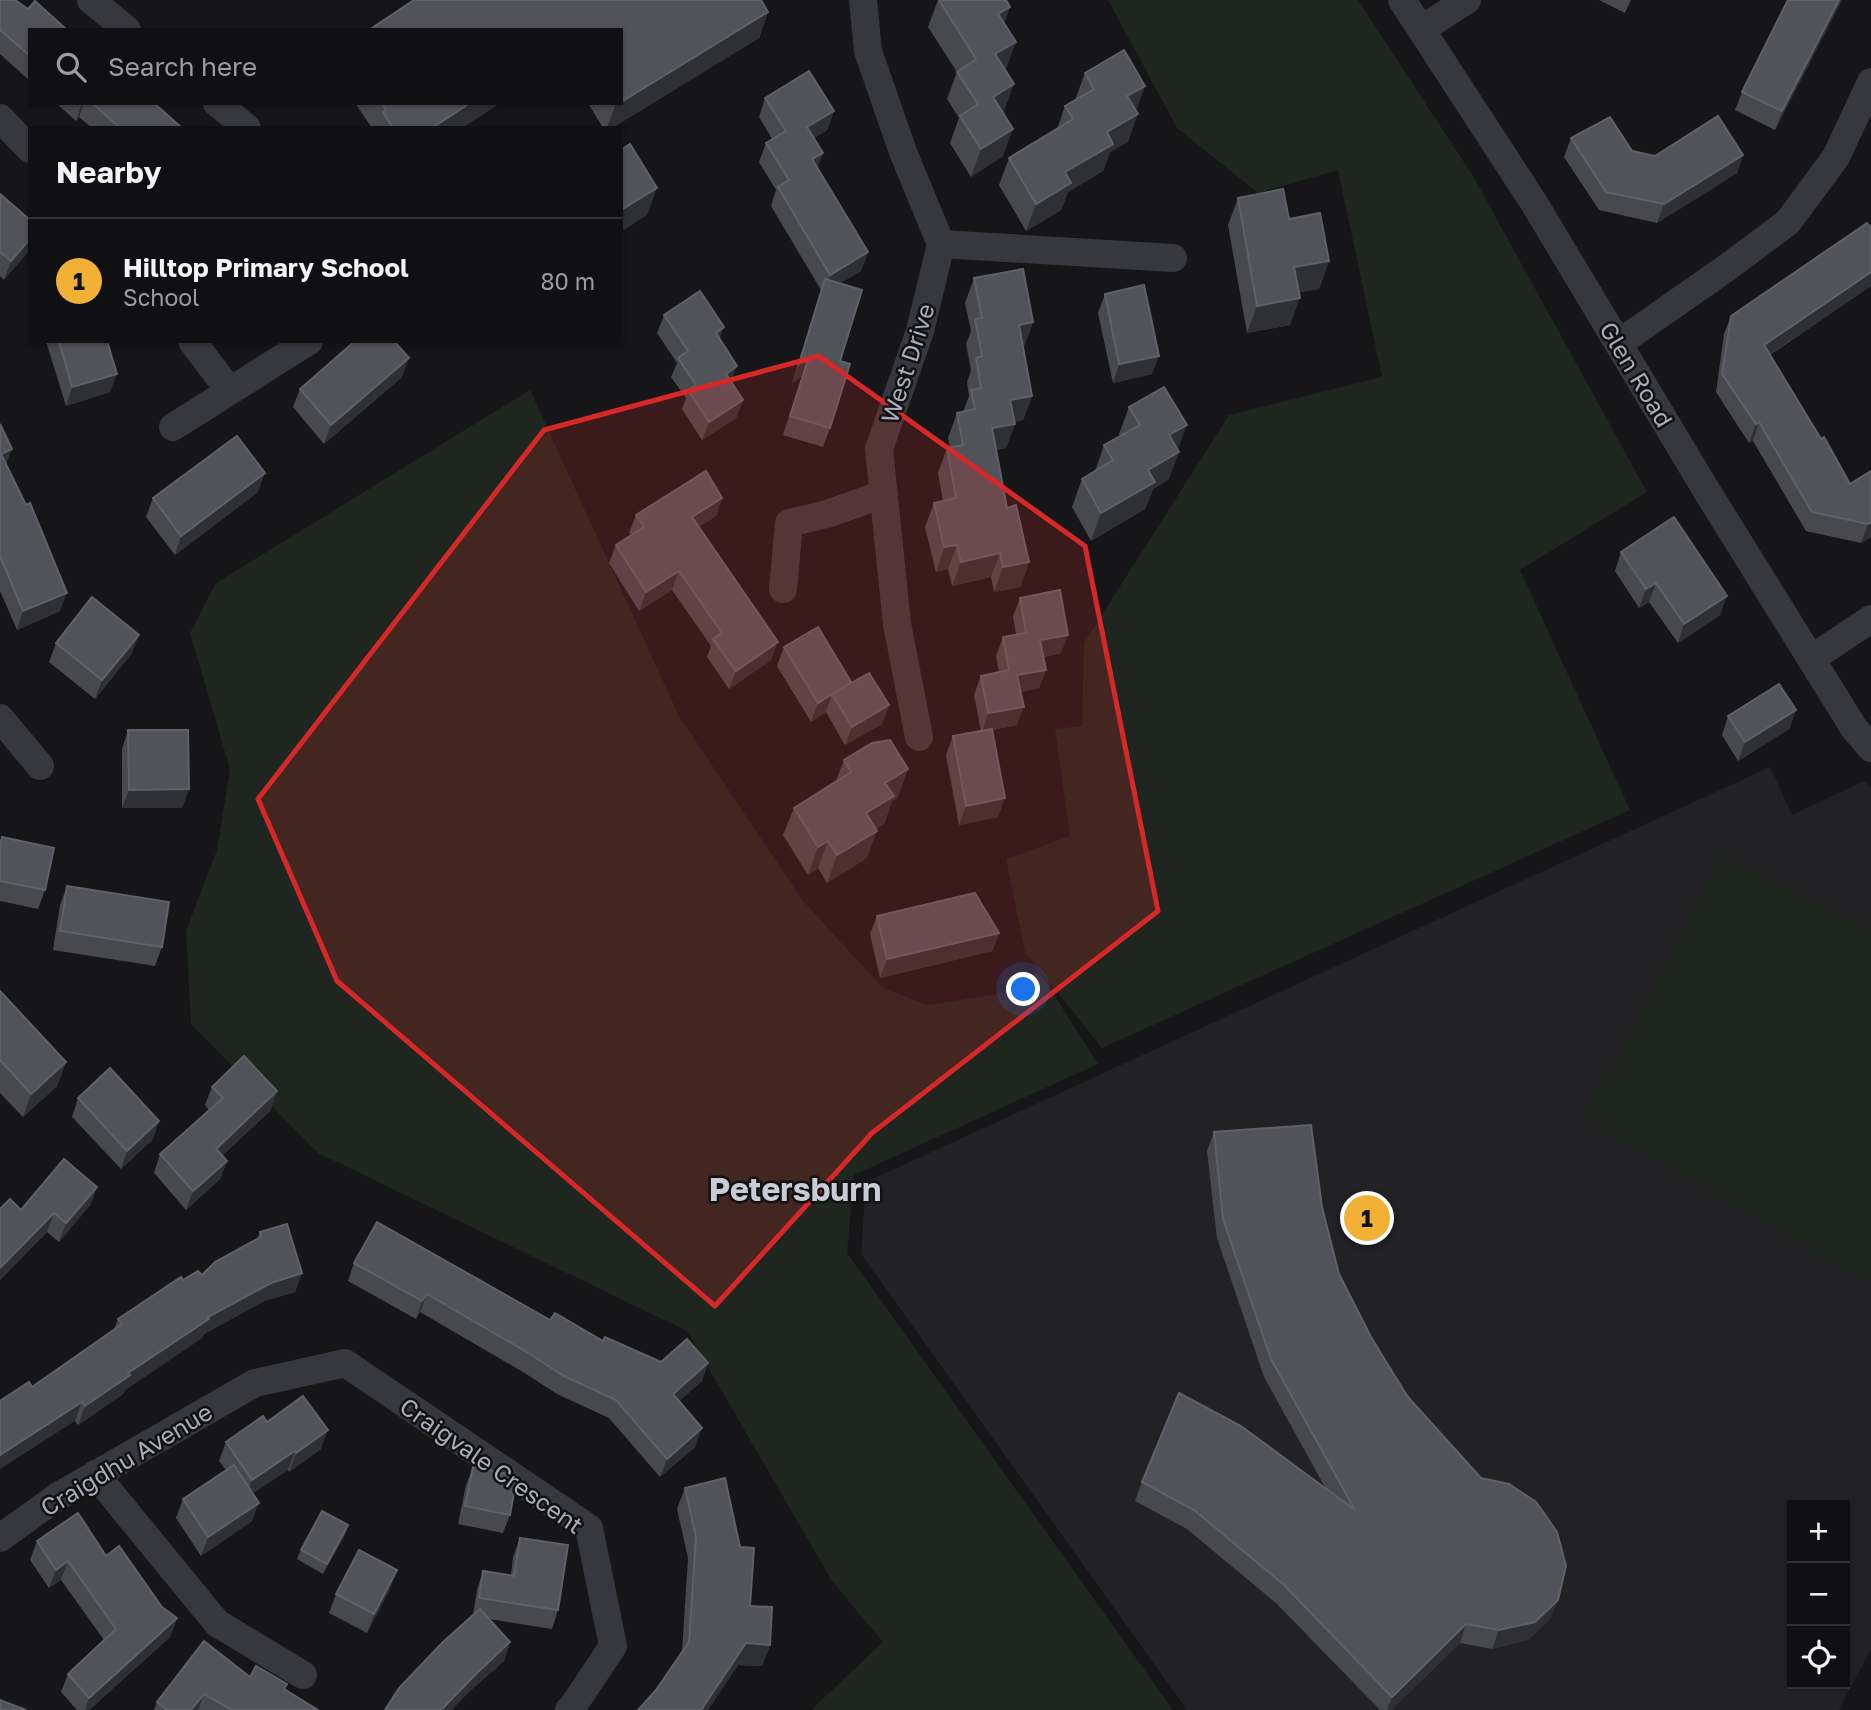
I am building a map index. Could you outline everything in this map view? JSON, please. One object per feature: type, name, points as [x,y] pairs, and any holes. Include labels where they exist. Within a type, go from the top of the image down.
[{"type":"street","points":[[91,0],[125,28]]},
{"type":"street","points":[[863,0],[868,51],[903,152],[941,244],[1173,258]]},
{"type":"street","name":"Glen Road","points":[[1402,0],[1534,204],[1854,728],[1871,748]]},
{"type":"street","points":[[1422,29],[1467,0]]},
{"type":"street","points":[[1619,343],[1788,222],[1836,158],[1871,82]]},
{"type":"street","points":[[219,105],[245,126]]},
{"type":"street","points":[[0,118],[28,147]]},
{"type":"street","name":"West Drive","points":[[919,737],[897,624],[879,449],[920,331],[941,244]]},
{"type":"street","points":[[194,343],[229,390]]},
{"type":"street","points":[[173,427],[306,343]]},
{"type":"street","points":[[783,589],[789,523],[827,514],[884,494]]},
{"type":"street","points":[[1811,659],[1871,619]]},
{"type":"street","points":[[0,718],[40,766]]},
{"type":"street","name":"Craigvale Crescent","points":[[255,1383],[345,1363],[589,1528],[613,1646],[569,1710]]},
{"type":"street","name":"Craigdhu Avenue","points":[[0,1538],[57,1497],[255,1383]]},
{"type":"street","points":[[95,1474],[217,1623],[303,1675]]},
{"type":"highlighted area","points":[[819,356],[1085,546],[1158,911],[872,1133],[715,1306],[337,981],[258,799],[544,430]]},
{"type":"shaded area","points":[[1108,0],[1358,0],[1473,176],[1647,492],[1520,570],[1630,810],[1102,1048],[1025,952],[1006,859],[1070,836],[1055,729],[1082,726],[1084,643],[1229,415],[1382,377],[1338,170],[1258,193],[1177,128]]},
{"type":"shaded area","points":[[530,390],[679,716],[803,901],[883,988],[928,1005],[1010,992],[1039,971],[1098,1064],[854,1175],[847,1253],[1173,1710],[811,1710],[883,1642],[832,1581],[687,1331],[318,1153],[191,1024],[186,931],[217,850],[230,769],[190,633],[216,583]]},
{"type":"shaded area","points":[[1770,767],[1792,815],[1864,781],[1871,788],[1871,1649],[1839,1710],[1187,1710],[861,1254],[866,1182]]},
{"type":"shaded area","points":[[1722,853],[1871,929],[1871,1284],[1584,1118]]},
{"type":"building","points":[[0,0],[15,0],[28,9],[35,1],[65,28],[28,28],[28,54],[0,30]]},
{"type":"building","points":[[414,0],[761,0],[768,12],[623,101],[623,28],[372,28]]},
{"type":"building","points":[[939,0],[1006,0],[1010,7],[998,14],[1016,42],[995,54],[1014,84],[993,97],[1013,129],[981,149],[960,116],[978,104],[957,72],[976,59]]},
{"type":"building","points":[[1788,0],[1839,0],[1782,111],[1742,92]]},
{"type":"building","points":[[1124,50],[1145,86],[1127,96],[1138,114],[1107,132],[1113,144],[1065,172],[1071,183],[1036,204],[1009,158],[1073,119],[1065,106],[1094,89],[1085,73]]},
{"type":"building","points":[[809,71],[834,111],[807,127],[823,153],[812,159],[868,252],[830,275],[778,187],[789,180],[766,143],[786,131],[765,98]]},
{"type":"building","points":[[94,105],[156,105],[180,126],[118,126]]},
{"type":"building","points":[[383,105],[467,105],[435,126],[392,126],[383,112],[386,110]]},
{"type":"building","points":[[1718,116],[1743,155],[1664,204],[1606,192],[1571,138],[1610,117],[1632,151],[1655,156]]},
{"type":"building","points":[[630,144],[657,188],[623,209],[623,149]]},
{"type":"building","points":[[1283,189],[1289,219],[1320,213],[1329,261],[1294,267],[1300,298],[1257,306],[1238,198]]},
{"type":"building","points":[[0,194],[28,218],[28,241],[11,261],[0,252]]},
{"type":"building","points":[[1867,223],[1871,228],[1871,272],[1764,345],[1821,439],[1824,437],[1850,484],[1871,471],[1871,522],[1868,524],[1812,512],[1759,422],[1756,424],[1722,374],[1731,316]]},
{"type":"building","points":[[1023,269],[1033,322],[1019,325],[1032,396],[1010,400],[1015,424],[992,428],[1007,508],[1016,505],[1029,562],[1003,567],[1000,553],[961,562],[957,545],[944,547],[934,503],[956,498],[947,448],[963,445],[957,413],[975,409],[971,390],[981,388],[976,358],[982,356],[975,319],[982,318],[974,278]]},
{"type":"building","points":[[825,279],[862,290],[840,361],[850,364],[830,428],[790,416],[809,357],[799,364]]},
{"type":"building","points":[[1144,285],[1159,356],[1119,364],[1105,294]]},
{"type":"building","points":[[700,291],[724,327],[716,333],[737,366],[726,374],[743,400],[709,422],[688,390],[696,385],[678,358],[688,351],[664,315]]},
{"type":"building","points":[[60,343],[108,343],[117,374],[72,387]]},
{"type":"building","points":[[353,343],[396,343],[409,358],[331,425],[300,389]]},
{"type":"building","points":[[1164,387],[1187,425],[1169,435],[1179,452],[1148,470],[1155,482],[1101,513],[1082,479],[1113,460],[1104,445],[1140,425],[1129,407]]},
{"type":"building","points":[[0,424],[12,449],[1,454],[26,505],[30,503],[67,593],[23,611],[0,556]]},
{"type":"building","points":[[237,436],[265,473],[181,536],[153,498]]},
{"type":"building","points":[[706,471],[722,498],[692,517],[778,642],[736,671],[713,639],[722,633],[679,571],[646,592],[616,545],[644,527],[636,515]]},
{"type":"building","points":[[1674,517],[1727,596],[1684,624],[1656,583],[1646,589],[1621,552]]},
{"type":"building","points":[[1060,590],[1068,635],[1040,640],[1046,670],[1017,675],[1024,707],[988,713],[981,676],[1009,670],[1003,637],[1026,633],[1020,598]]},
{"type":"building","points":[[92,597],[139,635],[102,680],[56,643]]},
{"type":"building","points":[[818,627],[851,682],[818,703],[784,647]]},
{"type":"building","points":[[869,673],[889,705],[852,727],[832,694]]},
{"type":"building","points":[[1779,684],[1796,710],[1745,742],[1728,716]]},
{"type":"building","points":[[992,729],[1005,798],[966,806],[953,736]]},
{"type":"building","points":[[128,730],[188,730],[189,789],[129,790]]},
{"type":"building","points":[[890,740],[908,769],[885,783],[894,796],[866,813],[877,831],[837,855],[828,841],[818,847],[794,808],[851,772],[844,760],[872,743]]},
{"type":"building","points":[[2,837],[54,848],[45,890],[0,881]]},
{"type":"building","points":[[67,886],[169,902],[162,947],[60,931]]},
{"type":"building","points":[[975,893],[999,933],[887,959],[877,916]]},
{"type":"building","points":[[0,991],[66,1062],[31,1094],[0,1060]]},
{"type":"building","points":[[244,1056],[277,1091],[216,1149],[227,1161],[193,1191],[160,1154],[223,1098],[212,1087]]},
{"type":"building","points":[[110,1068],[159,1121],[127,1151],[78,1098]]},
{"type":"building","points":[[1311,1125],[1322,1207],[1339,1274],[1371,1337],[1407,1396],[1481,1478],[1509,1484],[1536,1502],[1557,1532],[1566,1566],[1558,1600],[1535,1622],[1499,1630],[1466,1624],[1392,1697],[1283,1584],[1194,1510],[1142,1482],[1179,1393],[1241,1426],[1355,1510],[1271,1359],[1223,1219],[1214,1132]]},
{"type":"building","points":[[64,1159],[97,1187],[66,1223],[54,1213],[0,1268],[0,1209],[10,1199],[21,1210]]},
{"type":"building","points":[[377,1222],[550,1320],[555,1313],[603,1341],[605,1337],[661,1362],[687,1339],[708,1363],[673,1394],[702,1428],[667,1459],[616,1400],[564,1376],[427,1294],[422,1301],[354,1263]]},
{"type":"building","points":[[287,1224],[302,1273],[271,1283],[208,1317],[209,1319],[128,1373],[130,1375],[85,1406],[82,1402],[0,1455],[0,1401],[29,1382],[32,1387],[122,1324],[118,1319],[181,1277],[183,1280],[198,1271],[202,1275],[215,1262],[261,1237],[260,1232]]},
{"type":"building","points":[[303,1396],[328,1430],[252,1480],[226,1442],[263,1416],[267,1422]]},
{"type":"building","points":[[234,1465],[259,1503],[208,1537],[183,1499]]},
{"type":"building","points":[[473,1467],[517,1476],[510,1515],[465,1506]]},
{"type":"building","points":[[725,1478],[740,1547],[754,1548],[750,1606],[772,1607],[770,1645],[746,1643],[701,1710],[638,1710],[656,1690],[689,1642],[696,1537],[685,1488]]},
{"type":"building","points":[[322,1511],[348,1525],[327,1564],[301,1550]]},
{"type":"building","points":[[78,1513],[106,1556],[119,1546],[162,1607],[177,1618],[89,1698],[68,1674],[116,1629],[68,1561],[56,1570],[37,1541]]},
{"type":"building","points":[[520,1538],[568,1545],[558,1610],[479,1598],[483,1571],[514,1576]]},
{"type":"building","points":[[359,1550],[397,1570],[374,1614],[336,1594]]},
{"type":"building","points":[[480,1609],[510,1642],[441,1710],[385,1710],[399,1688],[443,1642]]},
{"type":"building","points":[[204,1641],[250,1677],[256,1666],[287,1684],[284,1689],[318,1710],[232,1710],[204,1694],[191,1710],[167,1710],[157,1702]]},
{"type":"building","points":[[0,1700],[26,1710],[0,1710]]},
{"type":"place","name":"Hilltop Primary School","points":[[1367,1218]]},
{"type":"district","name":"Petersburn","points":[[795,1189]]}]
